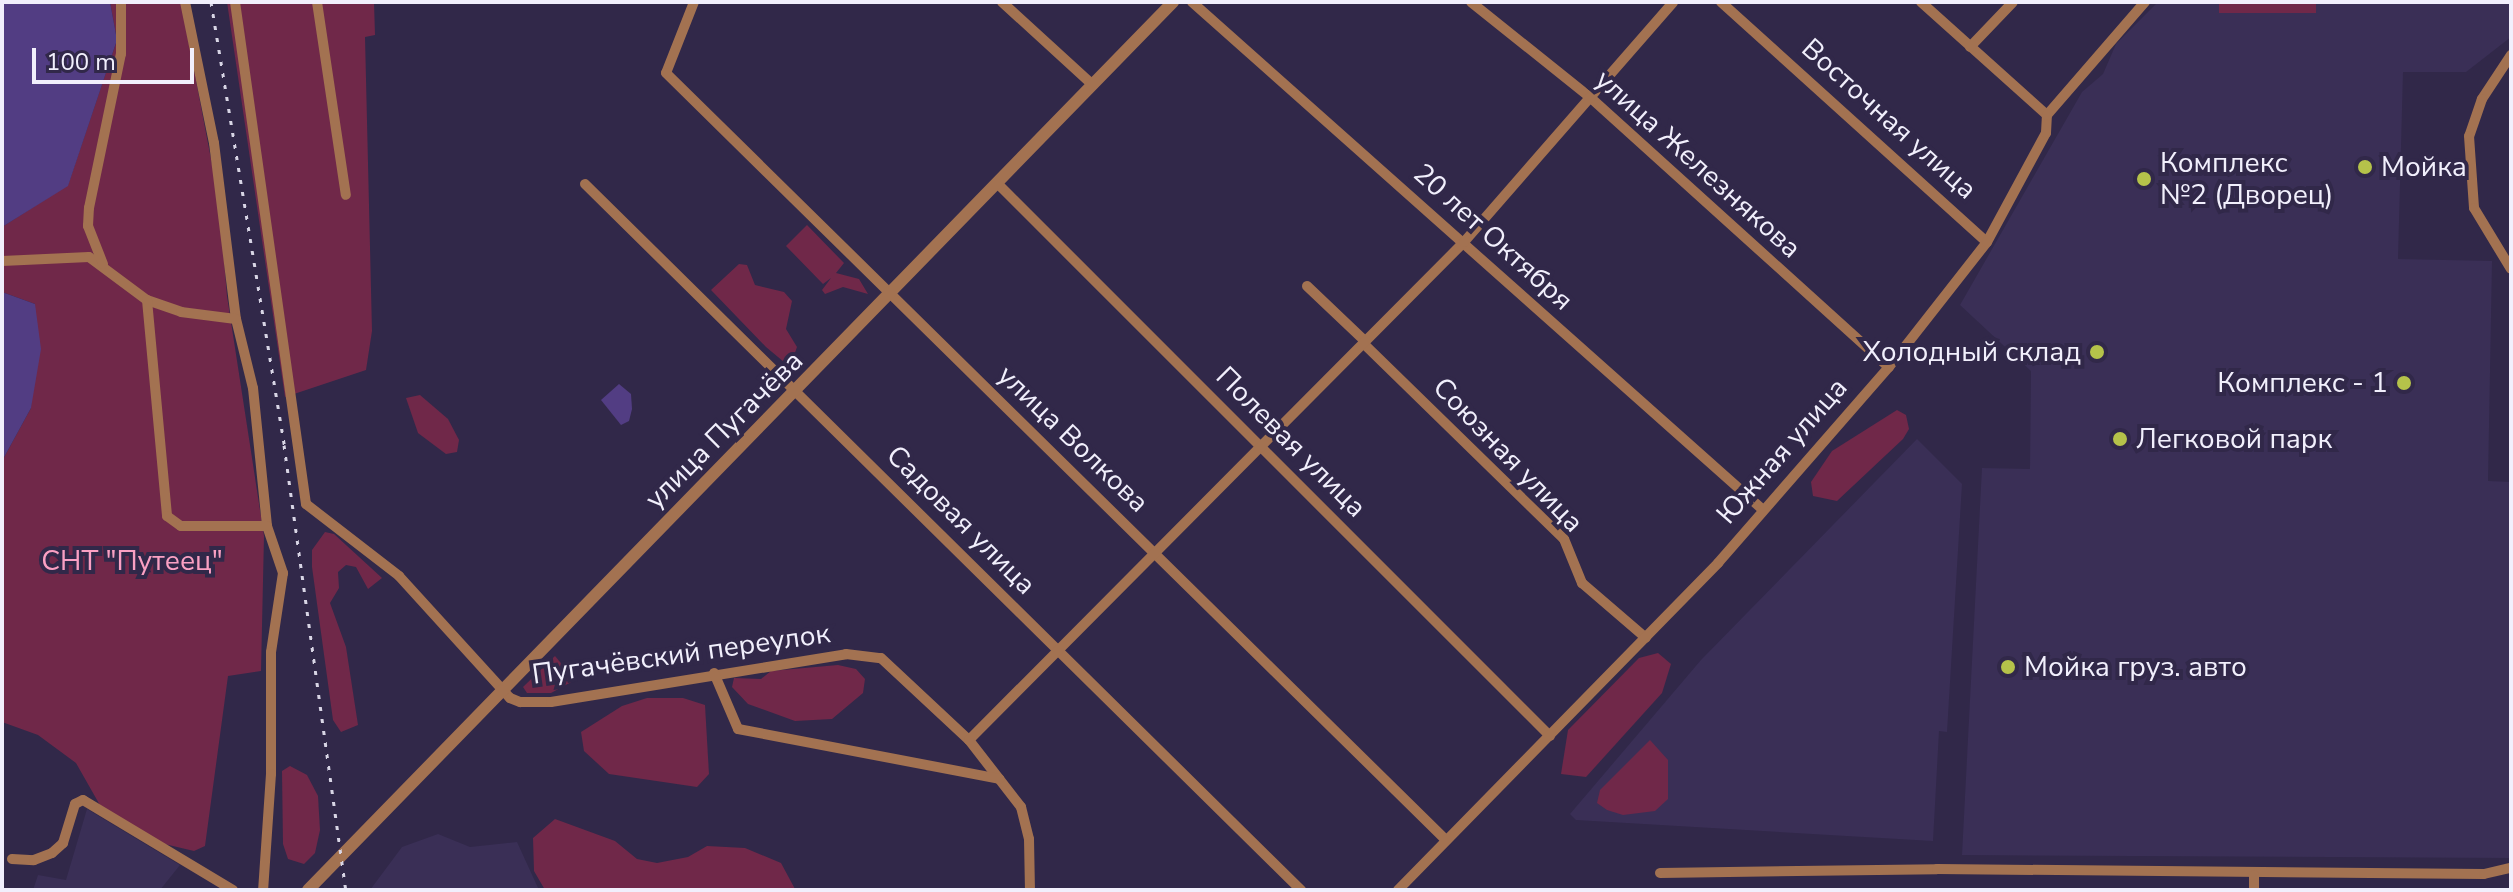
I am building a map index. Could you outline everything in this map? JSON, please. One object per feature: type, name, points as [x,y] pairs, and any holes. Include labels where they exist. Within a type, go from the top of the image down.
[{"type":"street","points":[[103,264],[88,226],[89,208],[121,54],[121,2]]},
{"type":"street","points":[[185,2],[214,143],[236,319],[253,388],[267,526],[283,573],[271,652],[271,774],[263,890]]},
{"type":"street","name":"Пугачёвский переулок","points":[[235,2],[306,504],[399,576],[503,691],[520,702],[551,702],[714,673],[846,654],[881,658],[969,740],[1021,807],[1029,839],[1030,890]]},
{"type":"street","points":[[317,2],[346,195]]},
{"type":"street","name":"улица Волкова","points":[[694,2],[666,73],[1446,840]]},
{"type":"street","points":[[1002,2],[1093,85]]},
{"type":"street","name":"улица Пугачёва","points":[[308,890],[891,296],[1173,2]]},
{"type":"street","name":"20 лет Октября","points":[[1192,2],[1761,508]]},
{"type":"street","name":"улица Железнякова","points":[[1471,2],[1592,99],[1889,367]]},
{"type":"street","points":[[969,740],[1464,242],[1592,99],[1673,2]]},
{"type":"street","name":"Восточная улица","points":[[1721,2],[1987,242]]},
{"type":"street","points":[[1921,2],[2047,115]]},
{"type":"street","points":[[1970,47],[2013,2]]},
{"type":"street","name":"Южная улица","points":[[1398,890],[1646,638],[1889,367],[1987,242],[2046,133],[2047,115],[2145,2]]},
{"type":"street","points":[[2511,55],[2482,99],[2469,136],[2474,208],[2511,269]]},
{"type":"street","name":"Полевая улица","points":[[997,183],[1550,736]]},
{"type":"street","name":"Садовая улица","points":[[585,184],[799,389],[1058,653],[1301,890]]},
{"type":"street","points":[[2,261],[79,255],[103,264],[147,300],[181,312],[236,319]]},
{"type":"street","name":"Союзная улица","points":[[1307,286],[1564,539],[1582,583],[1646,638]]},
{"type":"street","points":[[147,300],[167,516],[181,526],[267,526]]},
{"type":"street","points":[[714,673],[738,729],[999,779]]},
{"type":"street","points":[[12,859],[34,860],[63,843],[75,804],[83,800],[233,890]]},
{"type":"street","points":[[1660,873],[1937,869],[2254,875],[2484,874],[2511,868]]},
{"type":"street","points":[[2254,875],[2254,890]]},
{"type":"shaded area","points":[[2,2],[110,2],[117,40],[68,186],[2,227]]},
{"type":"shaded area","points":[[2158,2],[2511,2],[2511,37],[2466,72],[2403,72],[2398,259],[2492,261],[2488,481],[2511,482],[2511,858],[1962,855],[1982,468],[2030,469],[2031,371],[1960,305],[2082,92],[2103,74],[2116,44]]},
{"type":"shaded area","points":[[2,292],[35,304],[41,349],[31,408],[2,461]]},
{"type":"shaded area","points":[[619,384],[631,394],[632,409],[629,421],[621,425],[601,400]]},
{"type":"shaded area","points":[[1917,439],[1962,484],[1947,732],[1939,731],[1933,841],[1576,820],[1570,814],[1701,660]]},
{"type":"shaded area","points":[[87,809],[180,865],[160,890],[33,890],[38,875],[66,880]]},
{"type":"shaded area","points":[[438,834],[470,847],[517,842],[539,890],[370,890],[402,847]]},
{"type":"green space","name":"СНТ \"Путеец\"","points":[[110,2],[181,2],[219,201],[227,296],[264,536],[261,671],[228,676],[205,846],[194,851],[156,842],[101,807],[76,763],[38,735],[2,722],[2,461],[31,408],[35,304],[2,292],[2,227],[68,185],[117,40]]},
{"type":"green space","points":[[227,2],[374,2],[375,35],[365,37],[372,331],[366,370],[285,397]]},
{"type":"green space","points":[[2219,2],[2316,2],[2316,13],[2219,13]]},
{"type":"green space","points":[[807,225],[844,263],[836,273],[859,279],[868,294],[843,287],[825,294],[822,290],[831,278],[823,284],[786,246]]},
{"type":"green space","points":[[739,264],[747,265],[755,285],[784,292],[792,301],[786,329],[797,347],[792,361],[784,362],[766,347],[711,290]]},
{"type":"green space","points":[[420,395],[448,419],[459,440],[457,452],[446,454],[418,433],[406,398]]},
{"type":"green space","points":[[1897,410],[1906,415],[1909,429],[1903,439],[1837,501],[1813,496],[1811,482],[1832,451]]},
{"type":"green space","points":[[325,532],[334,534],[382,578],[368,589],[356,567],[346,565],[338,572],[339,588],[330,603],[346,647],[358,725],[341,732],[333,720],[312,567],[312,550]]},
{"type":"green space","points":[[1658,653],[1671,664],[1662,693],[1586,777],[1561,774],[1568,730],[1639,658]]},
{"type":"green space","points":[[555,656],[575,680],[551,693],[527,693],[523,687]]},
{"type":"green space","points":[[838,665],[856,669],[865,679],[863,693],[832,719],[795,721],[748,704],[732,687],[734,678],[761,679],[771,671]]},
{"type":"green space","points":[[647,698],[683,698],[705,705],[709,774],[697,787],[609,774],[584,751],[581,732],[622,706]]},
{"type":"green space","points":[[1650,740],[1668,760],[1668,799],[1655,811],[1623,815],[1597,803],[1600,790]]},
{"type":"green space","points":[[290,766],[307,775],[318,796],[320,830],[315,853],[304,864],[288,859],[283,844],[282,771]]},
{"type":"green space","points":[[555,819],[615,841],[637,859],[657,863],[688,857],[707,846],[745,848],[781,863],[795,889],[545,890],[534,871],[533,838]]},
{"type":"railway","points":[[211,2],[284,445],[346,890]]},
{"type":"place","name":"Мойка","points":[[2365,167]]},
{"type":"place","name":"Комплекс №2 (Дворец)","points":[[2144,179]]},
{"type":"place","name":"Холодный склад","points":[[2097,352]]},
{"type":"place","name":"Комплекс - 1","points":[[2404,383]]},
{"type":"place","name":"Легковой парк","points":[[2120,439]]},
{"type":"place","name":"Мойка груз. авто","points":[[2008,667]]}]
